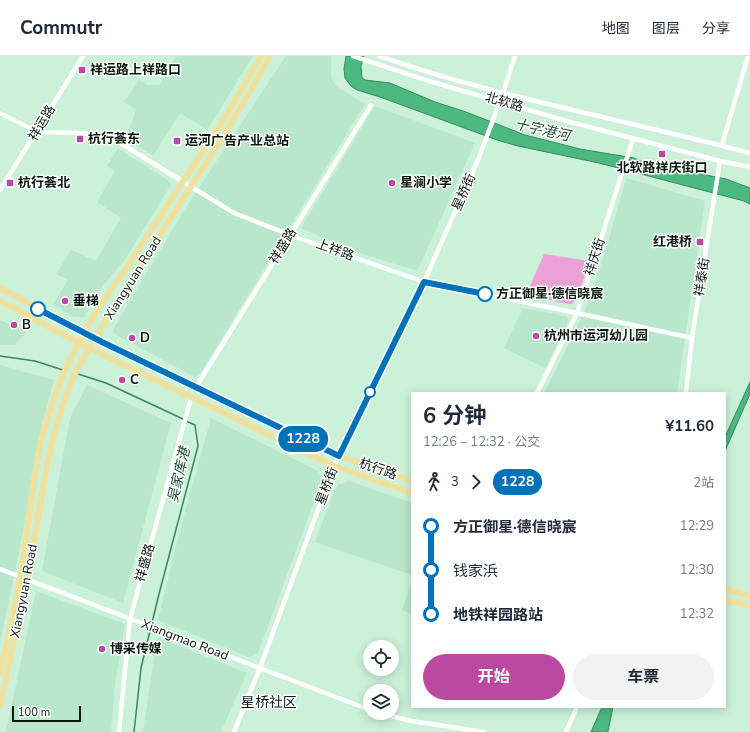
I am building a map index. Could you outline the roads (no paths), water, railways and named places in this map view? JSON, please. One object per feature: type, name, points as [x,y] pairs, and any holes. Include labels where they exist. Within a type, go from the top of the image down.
[{"type":"main road","name":"Xiangyuan Road","points":[[0,673],[21,578],[42,437],[59,383],[84,332],[108,293],[124,273],[226,116],[261,56]]},
{"type":"main road","name":"Xiangyuan Road","points":[[0,706],[27,580],[51,447],[68,391],[96,338],[250,92],[270,56]]},
{"type":"main road","name":"杭行路","points":[[0,288],[96,338],[339,456],[411,481]]},
{"type":"main road","name":"杭行路","points":[[0,301],[191,398],[334,466],[411,493]]},
{"type":"main road","points":[[726,589],[750,596]]},
{"type":"main road","points":[[726,600],[750,606]]},
{"type":"street","name":"祥运路","points":[[0,190],[83,56]]},
{"type":"street","name":"北软路","points":[[353,56],[429,81],[633,139],[750,167]]},
{"type":"street","name":"北软路","points":[[379,56],[414,68],[503,93],[750,153]]},
{"type":"street","name":"星桥街","points":[[234,732],[260,668],[334,466],[424,282],[478,160],[515,56]]},
{"type":"street","points":[[722,145],[748,56]]},
{"type":"street","name":"祥盛路","points":[[196,387],[370,105]]},
{"type":"street","name":"上祥路","points":[[0,113],[37,132],[82,133],[112,138],[234,213],[424,282],[692,338]]},
{"type":"street","name":"祥庆街","points":[[538,392],[577,313],[633,139]]},
{"type":"street","name":"祥泰街","points":[[686,392],[692,338],[720,161]]},
{"type":"street","name":"祥盛路","points":[[119,732],[130,619],[191,398]]},
{"type":"street","name":"Xiangmao Road","points":[[0,569],[363,707]]},
{"type":"street","points":[[566,732],[577,708]]},
{"type":"street","points":[[399,718],[484,732]]},
{"type":"waterway","name":"吴家库港","points":[[0,356],[35,361],[63,370]]},
{"type":"waterway","name":"吴家库港","points":[[78,374],[106,383],[183,419]]},
{"type":"waterway","name":"吴家库港","points":[[134,732],[141,668],[198,446],[195,425],[186,421]]},
{"type":"place","name":"祥运路上祥路口","points":[[82,70]]},
{"type":"place","name":"杭行荟东","points":[[80,139]]},
{"type":"place","name":"运河广告产业总站","points":[[177,141]]},
{"type":"place","name":"北软路祥庆街口","points":[[662,154]]},
{"type":"place","name":"杭行荟北","points":[[10,183]]},
{"type":"place","name":"星澜小学","points":[[392,183]]},
{"type":"place","name":"红港桥","points":[[700,242]]},
{"type":"place","name":"方正御星·德信晓宸","points":[[485,294]]},
{"type":"place","name":"垂梯","points":[[65,301]]},
{"type":"place","name":"B","points":[[14,325]]},
{"type":"place","name":"杭州市运河幼儿园","points":[[536,336]]},
{"type":"place","name":"D","points":[[132,338]]},
{"type":"place","name":"C","points":[[122,380]]},
{"type":"place","name":"博采传媒","points":[[102,649]]},
{"type":"district","name":"星桥社区","points":[[269,702]]},
{"type":"water label","name":"十字港河","points":[[542,130]]}]
